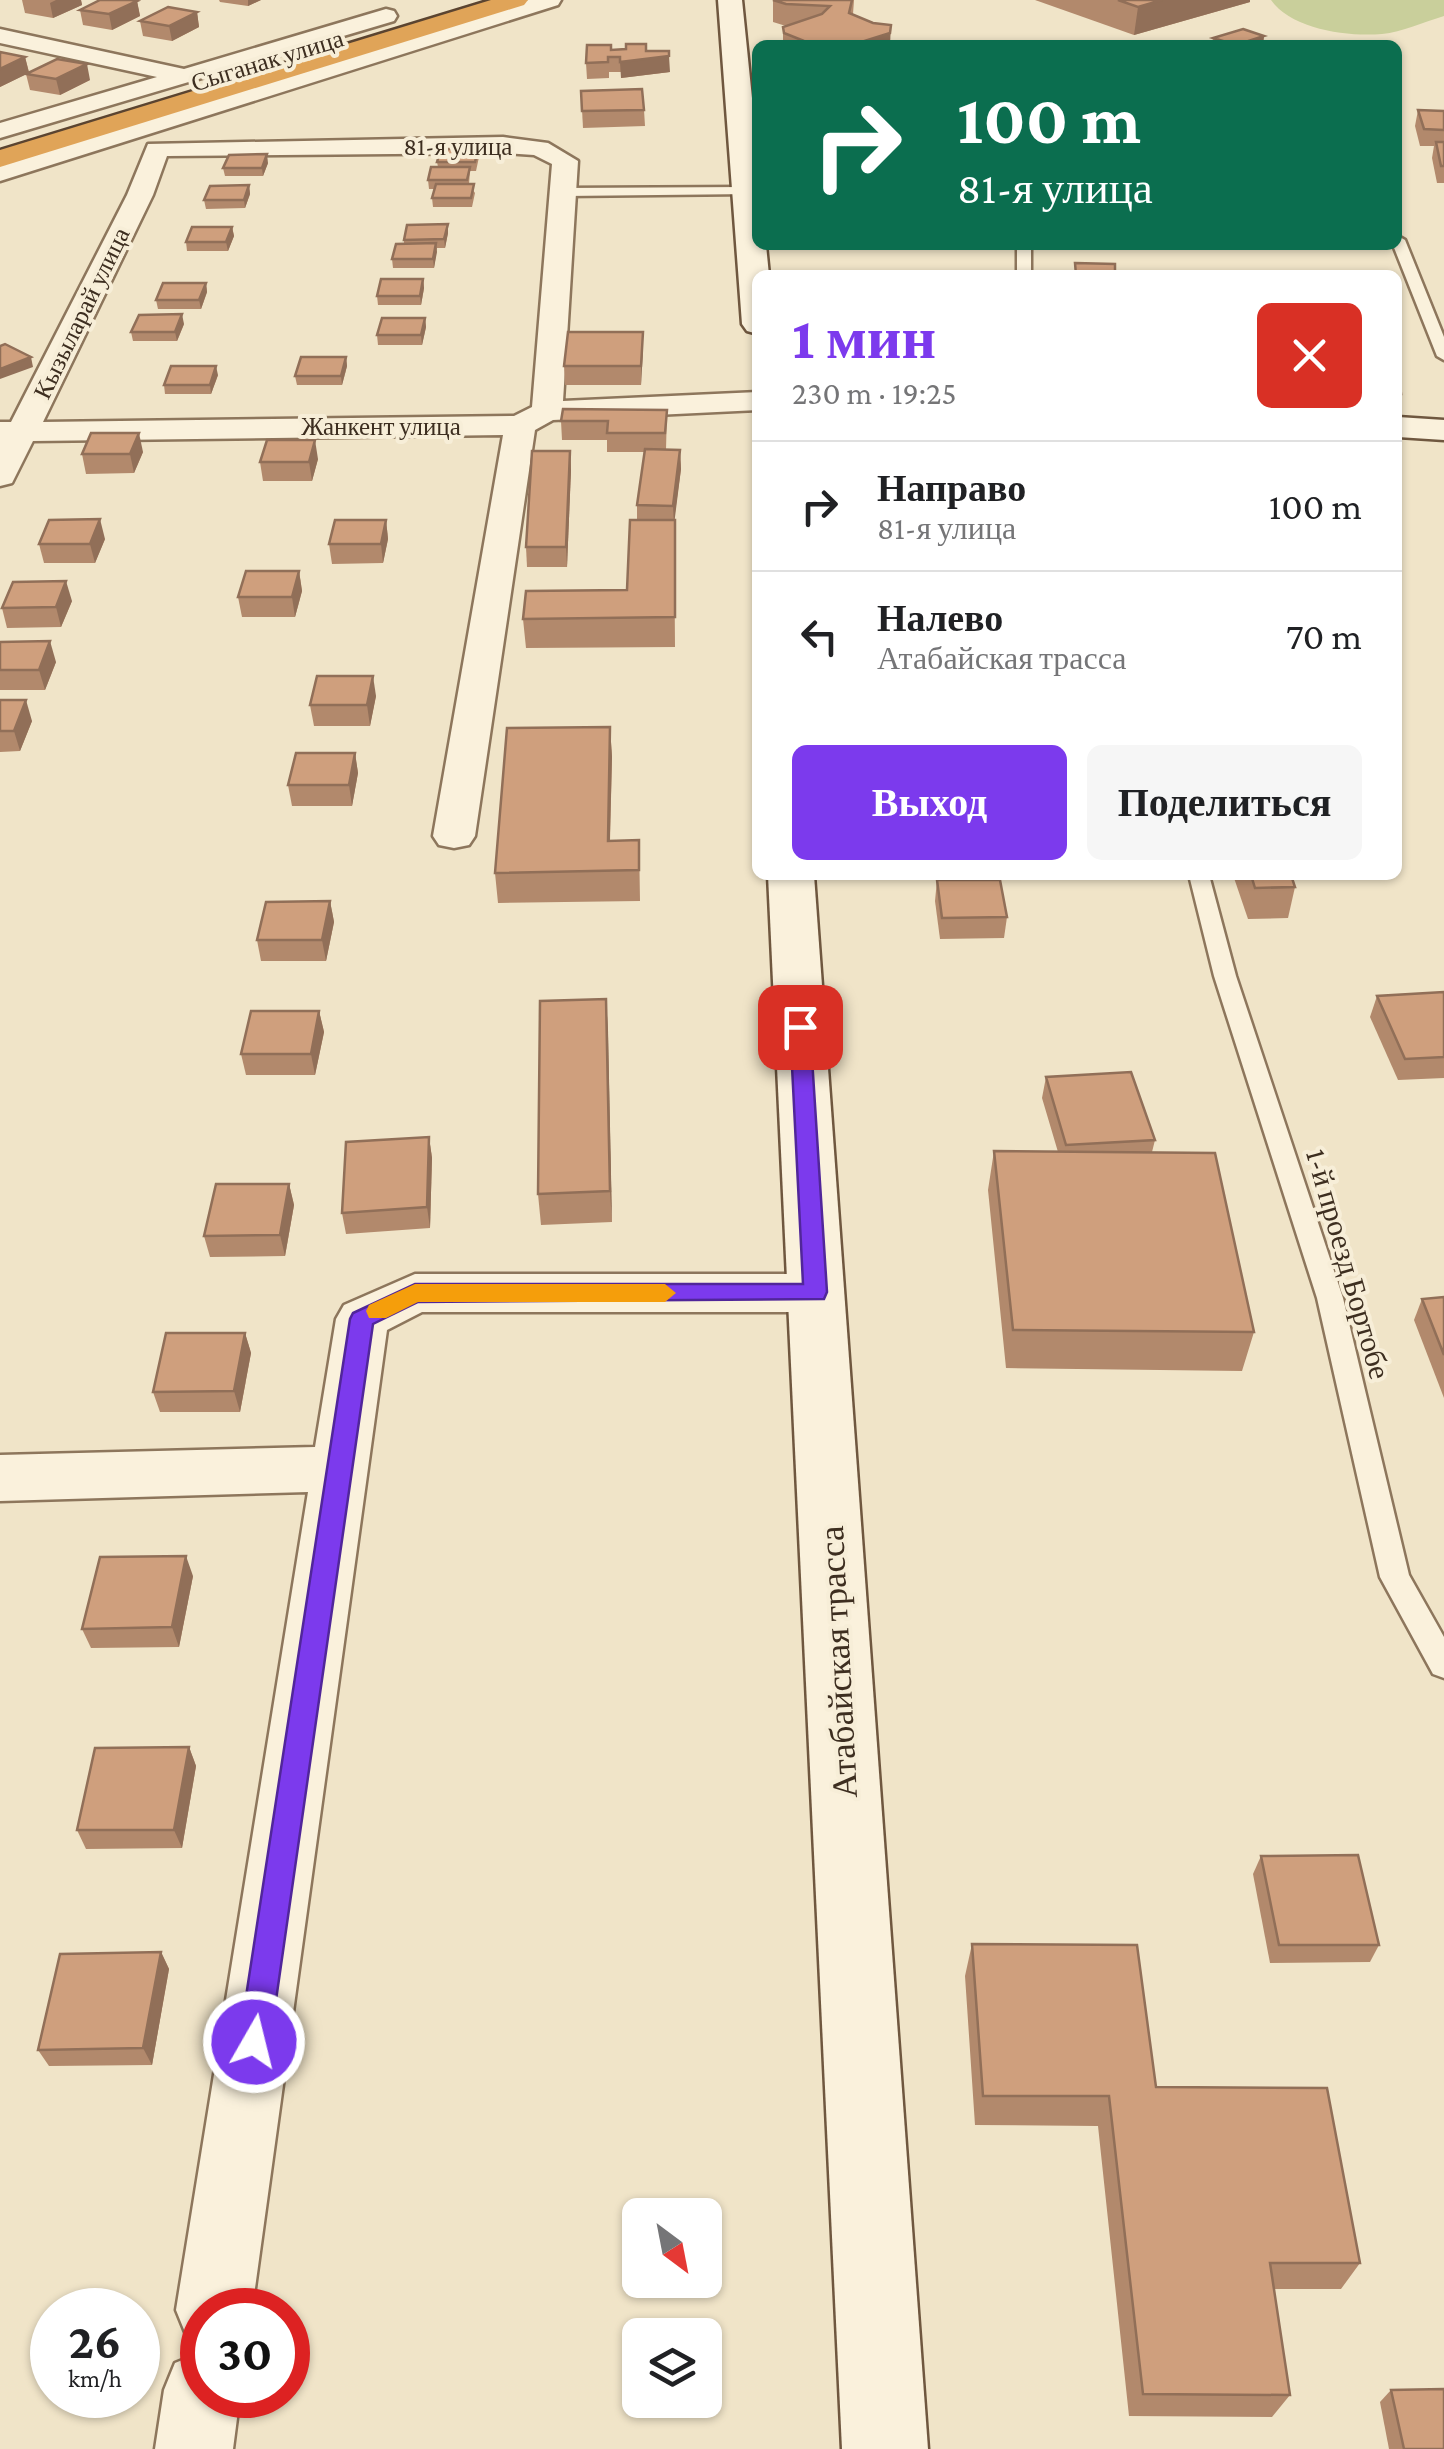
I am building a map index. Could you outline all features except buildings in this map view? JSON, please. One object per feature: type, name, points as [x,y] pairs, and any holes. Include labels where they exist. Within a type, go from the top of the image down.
[{"type":"highway","points":[[0,146],[477,0]]},
{"type":"highway","points":[[0,158],[516,0]]},
{"type":"main road","points":[[730,0],[753,270]]},
{"type":"main road","points":[[1402,427],[1444,430]]},
{"type":"main road","name":"Атабайская трасса","points":[[791,880],[885,2449]]},
{"type":"street","points":[[0,131],[439,0]]},
{"type":"street","name":"Сыганак улица","points":[[0,173],[550,0]]},
{"type":"street","points":[[0,36],[185,76]]},
{"type":"street","name":"81-я улица","points":[[157,149],[539,148],[565,161],[533,418],[454,836]]},
{"type":"street","name":"Кызыларай улица","points":[[0,476],[12,430],[140,195],[157,149]]},
{"type":"street","name":"Жанкент улица","points":[[12,430],[533,418],[752,401]]},
{"type":"street","points":[[217,2288],[362,1319],[415,1293],[815,1292]]},
{"type":"street","points":[[0,1478],[340,1469]]},
{"type":"street","points":[[194,2449],[198,2418]]},
{"type":"lane","points":[[126,133],[157,149]]},
{"type":"lane","points":[[564,192],[746,192]]},
{"type":"lane","points":[[1402,250],[1444,356]]},
{"type":"lane","name":"1-й проезд Бортобе","points":[[1201,880],[1225,976],[1330,1298],[1395,1577],[1444,1666]]},
{"type":"green space","points":[[1271,0],[1444,0],[1444,16],[1390,33],[1353,34],[1306,24],[1280,10]]},
{"type":"slow traffic","points":[[377,1311],[415,1293],[665,1293]]},
{"type":"route","points":[[254,2042],[362,1319],[415,1293],[815,1292],[800,1027]]}]
